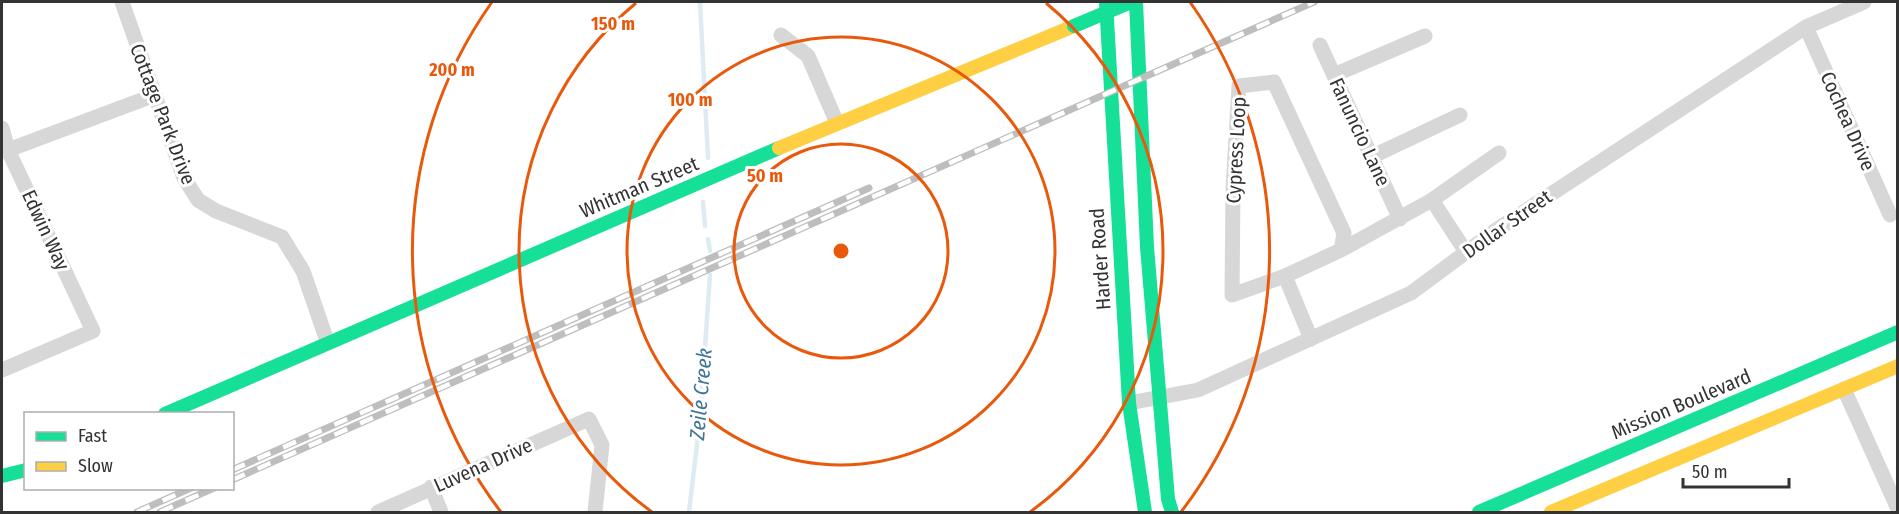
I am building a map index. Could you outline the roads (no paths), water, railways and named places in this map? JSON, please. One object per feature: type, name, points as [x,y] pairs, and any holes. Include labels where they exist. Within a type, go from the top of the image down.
[{"type":"main road","name":"Harder Road","points":[[1106,2],[1129,403],[1145,513]]},
{"type":"main road","name":"Whitman Street","points":[[169,412],[327,341],[837,123],[1131,2]]},
{"type":"main road","points":[[1136,2],[1147,247],[1168,499],[1172,513]]},
{"type":"main road","name":"Mission Boulevard","points":[[1479,513],[1898,332]]},
{"type":"main road","points":[[1551,513],[1898,366]]},
{"type":"main road","points":[[2,476],[24,470]]},
{"type":"street","name":"Cottage Park Drive","points":[[122,2],[184,178],[198,200],[216,211],[282,237],[303,271],[327,341]]},
{"type":"street","name":"Dollar Street","points":[[1129,403],[1197,390],[1411,293],[1496,230],[1806,27],[1864,2]]},
{"type":"street","name":"Cochea Drive","points":[[1806,27],[1890,215]]},
{"type":"street","points":[[781,35],[808,56],[837,123]]},
{"type":"street","points":[[1334,75],[1425,36]]},
{"type":"street","name":"Fanuncio Lane","points":[[1320,45],[1401,219]]},
{"type":"street","name":"Cypress Loop","points":[[1274,82],[1344,233],[1341,250],[1285,276],[1232,295],[1233,189],[1239,86],[1274,82]]},
{"type":"street","points":[[8,150],[155,95]]},
{"type":"street","points":[[1371,157],[1460,115]]},
{"type":"street","name":"Edwin Way","points":[[2,128],[8,150],[93,331],[2,370]]},
{"type":"street","points":[[1341,250],[1432,200],[1498,153]]},
{"type":"street","points":[[1432,200],[1466,252]]},
{"type":"street","points":[[1285,276],[1311,339]]},
{"type":"street","points":[[1844,389],[1898,509]]},
{"type":"street","name":"Luvena Drive","points":[[378,513],[431,487],[589,419],[602,445],[595,513]]},
{"type":"street","points":[[431,487],[441,513]]},
{"type":"waterway","name":"Zeile Creek","points":[[700,2],[708,158]]},
{"type":"waterway","name":"Zeile Creek","points":[[703,202],[705,226]]},
{"type":"waterway","name":"Zeile Creek","points":[[708,239],[710,251]]},
{"type":"waterway","name":"Zeile Creek","points":[[689,512],[700,419],[710,275]]},
{"type":"railway","points":[[234,479],[1314,2]]},
{"type":"railway","points":[[234,469],[869,188]]},
{"type":"railway","points":[[137,512],[186,490]]},
{"type":"railway","points":[[160,512],[210,490]]}]
